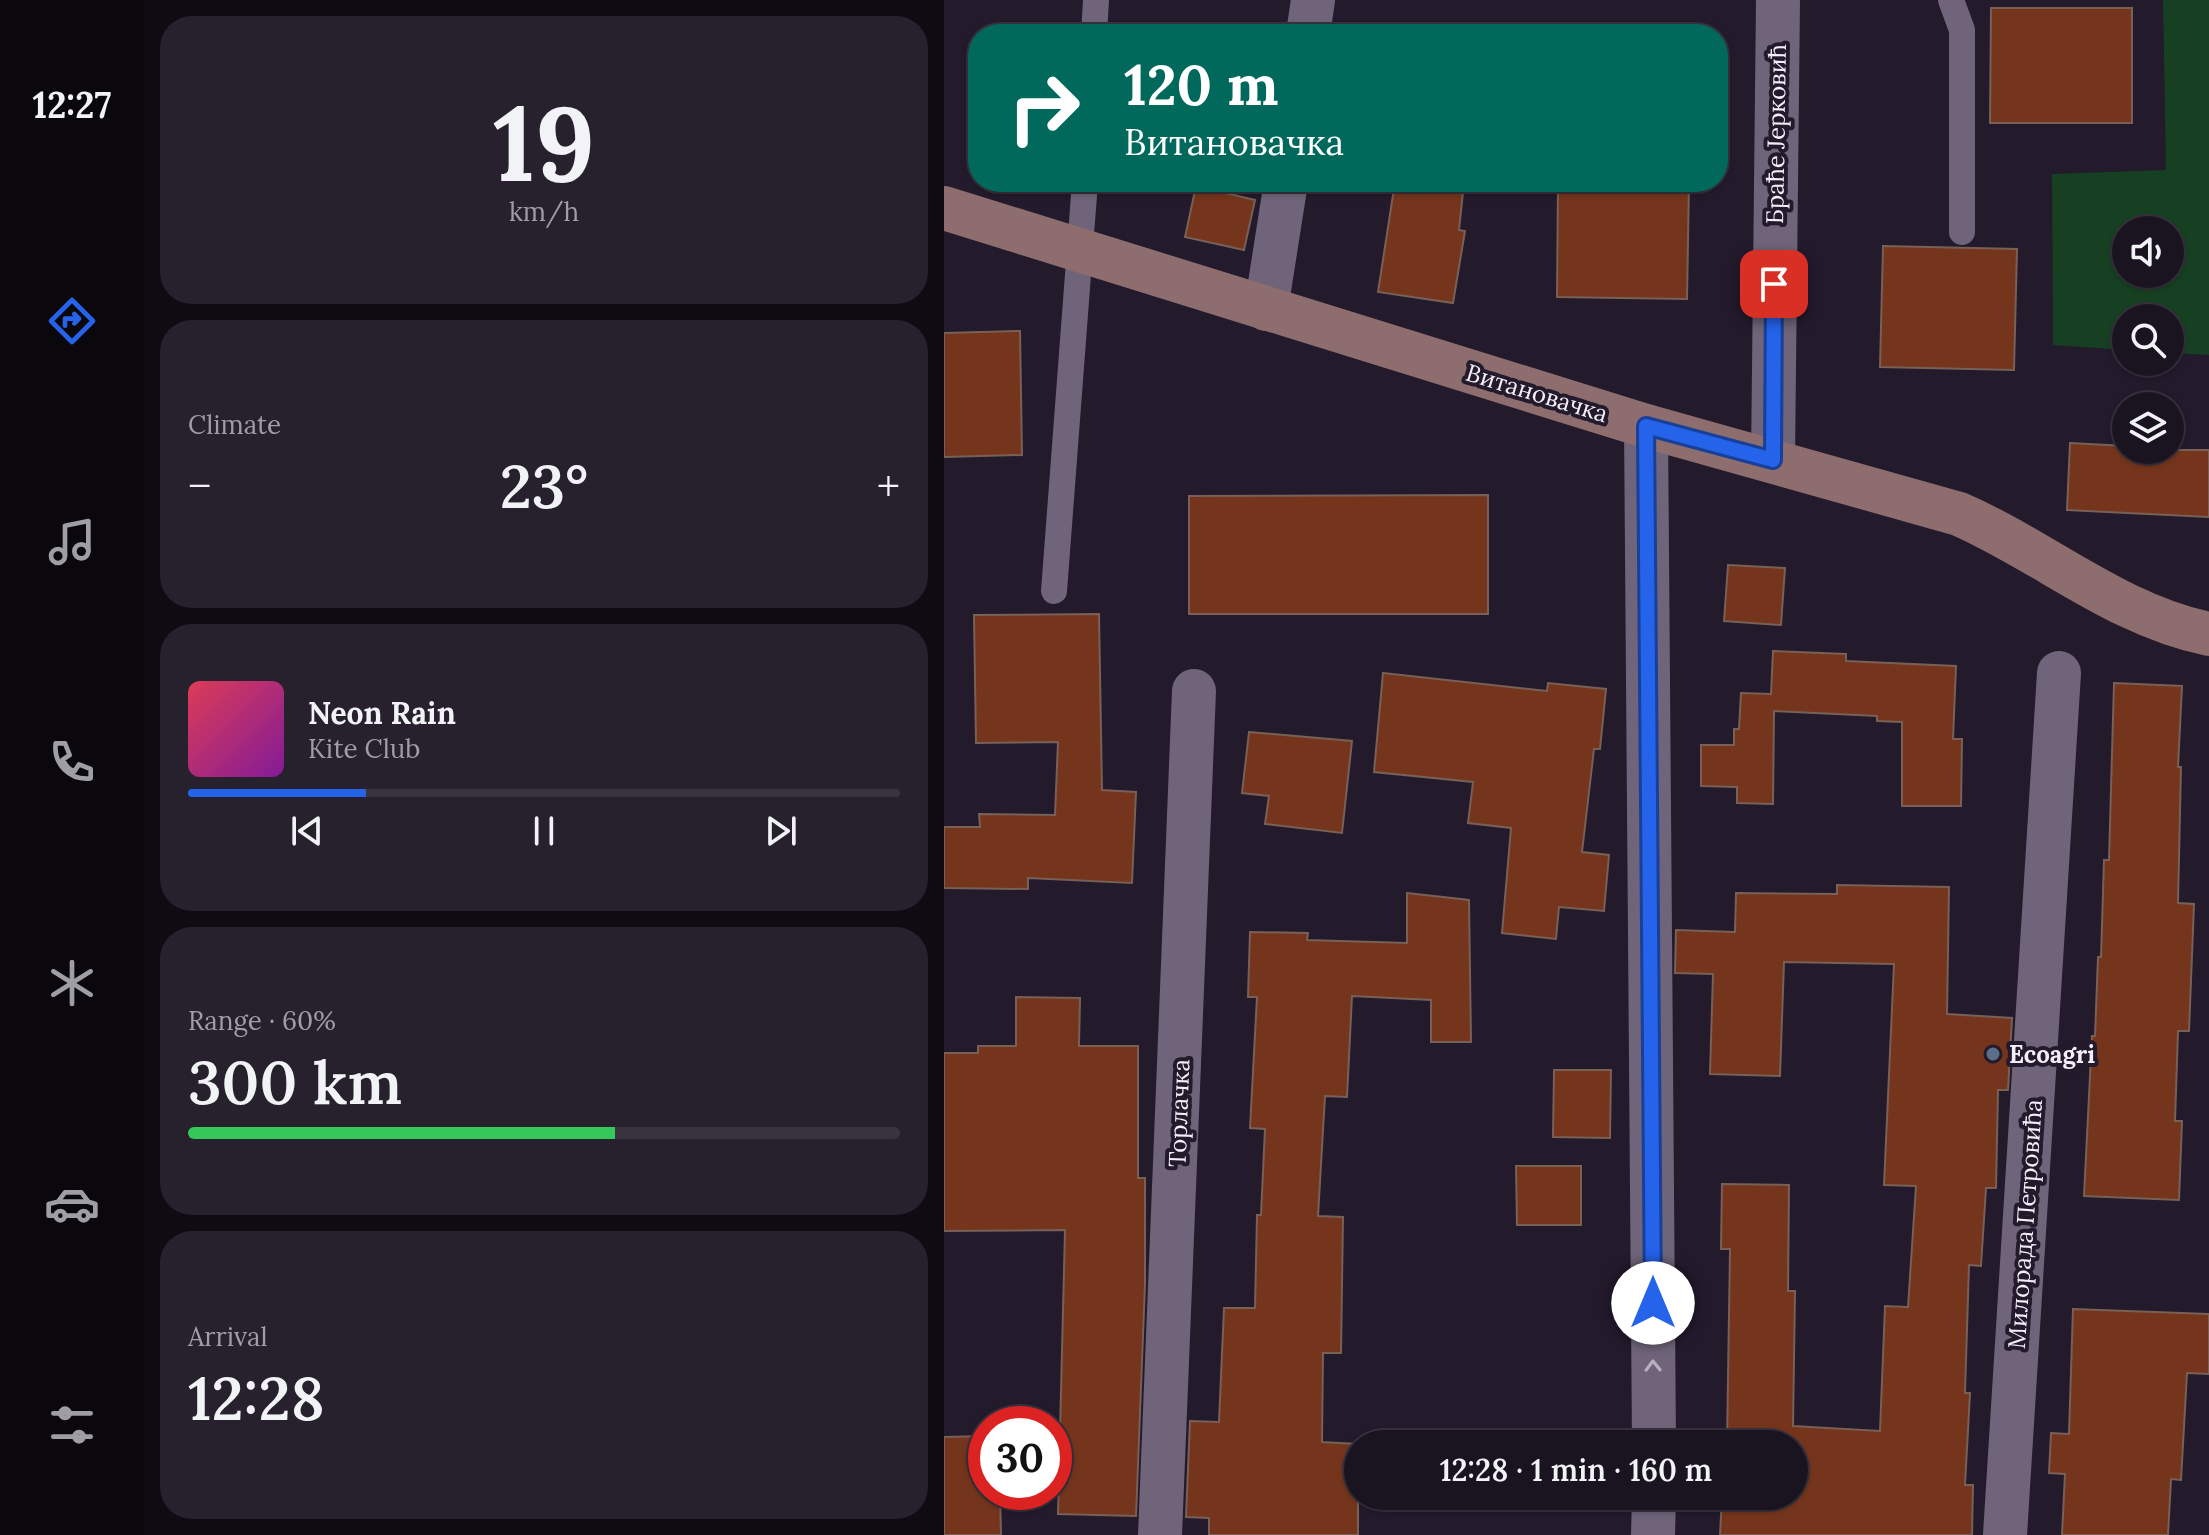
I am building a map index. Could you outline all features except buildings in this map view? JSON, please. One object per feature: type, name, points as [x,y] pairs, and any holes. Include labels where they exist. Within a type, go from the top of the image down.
[{"type":"street","points":[[1309,24],[1313,0]]},
{"type":"street","name":"Браће Јерковић","points":[[1773,460],[1778,0]]},
{"type":"street","points":[[1266,309],[1284,192]]},
{"type":"street","name":"Витановачка","points":[[944,208],[1646,426],[1959,514],[1998,531],[2123,604],[2173,625],[2209,634]]},
{"type":"street","points":[[1646,426],[1654,1430]]},
{"type":"street","name":"Милорада Петровића","points":[[2005,1535],[2059,673]]},
{"type":"street","name":"Торлачка","points":[[1160,1535],[1194,691]]},
{"type":"street","points":[[1653,1535],[1654,1510]]},
{"type":"lane","points":[[1095,24],[1096,0]]},
{"type":"lane","points":[[1951,0],[1962,30],[1962,232]]},
{"type":"lane","points":[[1054,591],[1084,192]]},
{"type":"green space","points":[[2163,0],[2209,0],[2209,355],[2184,354],[2184,304],[2112,304],[2112,349],[2053,345],[2052,174],[2166,170]]},
{"type":"place","name":"Ecoagri","points":[[1993,1054]]},
{"type":"route","points":[[1653,1303],[1646,426],[1773,460],[1774,284]]}]
